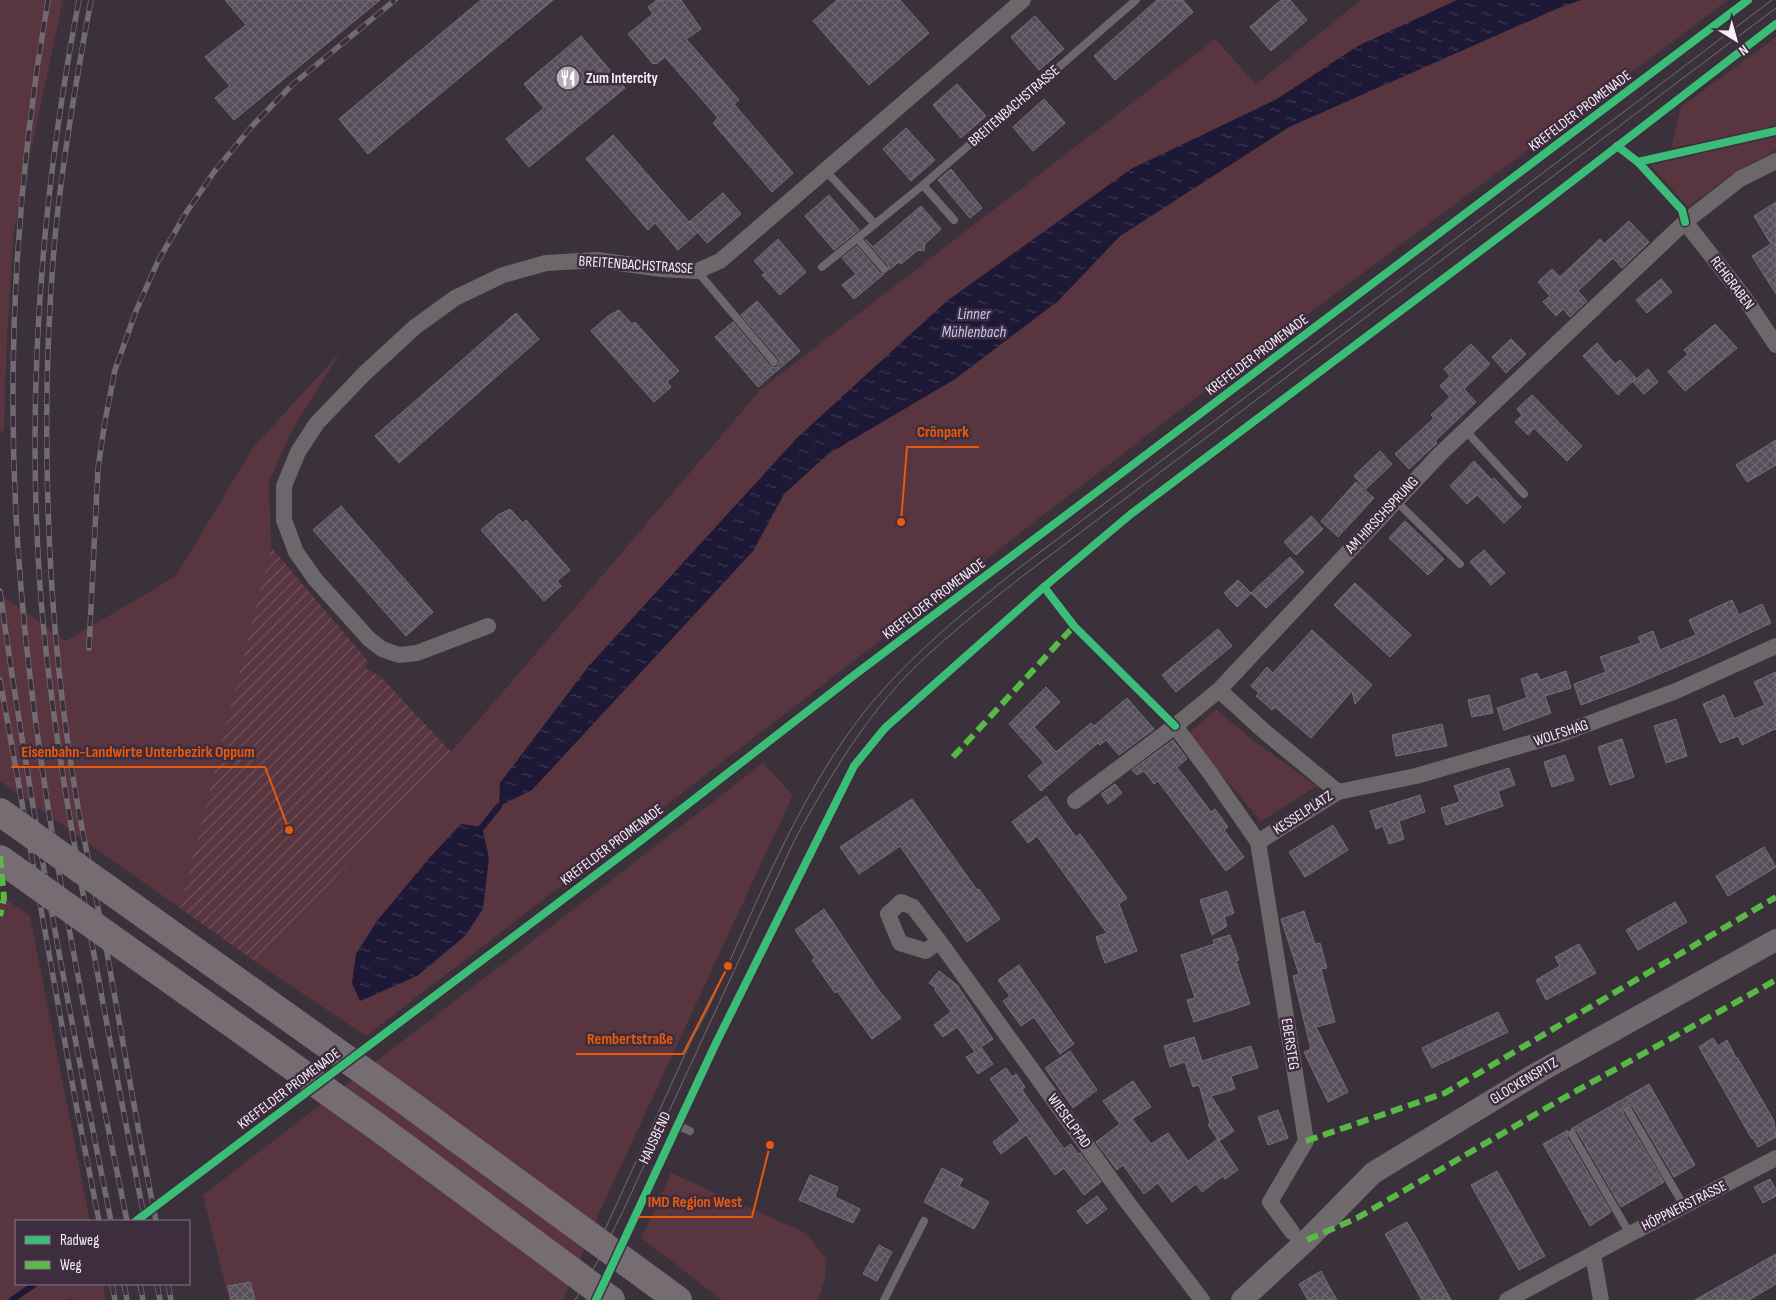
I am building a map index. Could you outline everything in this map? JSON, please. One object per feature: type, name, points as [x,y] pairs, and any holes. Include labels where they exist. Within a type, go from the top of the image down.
[{"type":"highway","points":[[0,812],[400,1096],[678,1300]]},
{"type":"highway","points":[[0,859],[379,1128],[611,1300]]},
{"type":"main road","name":"GLOCKENSPITZ","points":[[1293,1243],[1373,1173],[1539,1072],[1776,940]]},
{"type":"main road","points":[[1242,1300],[1293,1243]]},
{"type":"street","name":"BREITENBACHSTRASSE","points":[[488,626],[417,653],[399,655],[382,649],[369,639],[315,579],[296,552],[284,520],[284,486],[298,452],[317,423],[364,373],[415,327],[455,298],[502,275],[546,263],[597,260],[662,270],[698,271],[720,261],[1023,0]]},
{"type":"street","name":"AM HIRSCHSPRUNG","points":[[1076,801],[1219,690],[1465,430],[1685,222],[1740,179],[1776,161]]},
{"type":"street","name":"REHGRABEN","points":[[1685,222],[1744,297],[1776,346]]},
{"type":"street","name":"WOLFSHAG","points":[[1338,792],[1416,776],[1561,734],[1676,691],[1776,646]]},
{"type":"street","name":"KESSELPLATZ","points":[[1174,726],[1210,773],[1258,842],[1338,792],[1265,732],[1219,690]]},
{"type":"street","name":"EBERSTEG","points":[[1258,842],[1306,1140],[1270,1202],[1293,1243]]},
{"type":"street","name":"WIESELPFAD","points":[[939,941],[1128,1203],[1202,1300]]},
{"type":"street","name":"HÖPPNERSTRASSE","points":[[1507,1300],[1776,1158]]},
{"type":"street","points":[[1593,1255],[1601,1300]]},
{"type":"lane","name":"BREITENBACHSTRASSE","points":[[822,267],[923,185],[1136,0]]},
{"type":"lane","points":[[825,170],[875,224]]},
{"type":"lane","points":[[923,185],[954,220]]},
{"type":"lane","points":[[858,239],[884,269]]},
{"type":"lane","points":[[698,271],[774,362]]},
{"type":"lane","points":[[1465,430],[1524,494]]},
{"type":"lane","points":[[1396,501],[1460,564]]},
{"type":"lane","name":"HAUSBEND","points":[[596,1300],[716,1043]]},
{"type":"lane","points":[[1628,1110],[1684,1206]]},
{"type":"lane","points":[[677,1125],[690,1131]]},
{"type":"lane","points":[[1572,1134],[1630,1234]]},
{"type":"lane","points":[[884,1300],[924,1221]]},
{"type":"shaded area","points":[[0,0],[63,0],[14,230],[7,336],[4,430],[0,432]]},
{"type":"shaded area","points":[[1361,0],[1457,0],[1358,46],[1277,99],[947,301],[797,438],[588,667],[532,789],[753,551],[784,493],[828,454],[955,379],[1058,301],[1120,236],[1289,127],[1563,6],[1581,0],[1728,0],[1176,413],[366,1036],[257,963],[451,752],[761,389],[1215,39],[1256,84]],"holes":[[[432,855],[483,909],[377,921]]]},
{"type":"shaded area","points":[[1776,37],[1776,127],[1671,148],[1681,107]]},
{"type":"shaded area","points":[[1776,136],[1776,150],[1731,175],[1688,207],[1650,165]]},
{"type":"shaded area","points":[[341,351],[290,434],[269,482],[271,547],[180,908],[0,781],[0,594],[66,641],[176,576],[252,449]]},
{"type":"shaded area","points":[[271,547],[368,661],[365,668],[380,676],[451,752],[257,963],[180,908]]},
{"type":"shaded area","points":[[1216,709],[1254,741],[1317,786],[1261,821],[1213,765],[1189,733]]},
{"type":"shaded area","points":[[763,763],[793,795],[601,1209],[563,1300],[229,1300],[203,1195]]},
{"type":"shaded area","points":[[0,895],[30,916],[90,1220],[15,1220],[15,1285],[103,1285],[106,1300],[73,1300],[72,1297],[69,1300],[0,1300]]},
{"type":"shaded area","points":[[671,1173],[806,1233],[826,1259],[825,1279],[818,1300],[722,1300],[641,1238]]},
{"type":"water","name":"Linner Mühlenbach","points":[[1457,0],[1581,0],[1563,6],[1289,127],[1120,236],[1058,301],[955,379],[828,454],[784,494],[753,551],[532,790],[499,806],[500,783],[588,667],[797,438],[947,301],[1131,169],[1277,99],[1358,46]]},
{"type":"water","points":[[461,824],[482,827],[489,858],[483,909],[465,936],[417,976],[360,1001],[352,983],[356,954],[377,921],[432,855]]},
{"type":"building","points":[[225,0],[380,0],[234,120],[215,98],[230,86],[205,57],[246,25]]},
{"type":"building","points":[[481,0],[553,0],[368,154],[339,119]]},
{"type":"building","points":[[657,0],[681,0],[701,29],[686,39],[739,100],[734,104],[793,173],[772,192],[713,123],[718,118],[665,57],[656,64],[653,64],[628,34],[653,14],[648,7]]},
{"type":"building","points":[[837,0],[900,0],[929,33],[869,85],[813,21]]},
{"type":"building","points":[[1157,0],[1183,0],[1193,12],[1115,80],[1094,56]]},
{"type":"building","points":[[1281,0],[1290,0],[1307,20],[1271,51],[1250,27]]},
{"type":"building","points":[[1035,16],[1064,49],[1039,70],[1011,37]]},
{"type":"building","points":[[581,36],[625,88],[529,167],[506,139],[544,108],[524,84]]},
{"type":"building","points":[[957,84],[986,116],[961,138],[933,105]]},
{"type":"building","points":[[1044,99],[1065,123],[1033,151],[1013,127]]},
{"type":"building","points":[[906,128],[935,160],[911,181],[883,149]]},
{"type":"building","points":[[613,135],[698,232],[678,250],[655,223],[648,230],[586,159]]},
{"type":"building","points":[[951,169],[982,208],[970,218],[938,180]]},
{"type":"building","points":[[723,193],[741,214],[707,243],[689,222]]},
{"type":"building","points":[[829,195],[859,230],[834,250],[805,216]]},
{"type":"building","points":[[1776,202],[1776,294],[1752,256],[1771,244],[1754,216]]},
{"type":"building","points":[[921,206],[941,229],[925,244],[924,251],[918,250],[901,264],[899,262],[889,270],[888,265],[865,239],[873,247]]},
{"type":"building","points":[[1629,221],[1649,242],[1622,268],[1613,258],[1578,291],[1587,301],[1570,317],[1563,309],[1556,316],[1543,302],[1550,296],[1538,282],[1552,269],[1560,277],[1600,239],[1604,244]]},
{"type":"building","points":[[778,239],[806,272],[780,295],[762,275],[765,273],[754,261]]},
{"type":"building","points":[[857,246],[880,273],[884,274],[854,299],[842,285],[856,274],[842,258]]},
{"type":"building","points":[[1661,279],[1672,292],[1647,313],[1636,300]]},
{"type":"building","points":[[757,301],[800,351],[758,387],[715,337],[733,322],[770,366],[775,368],[778,366],[780,361],[778,358],[741,315]]},
{"type":"building","points":[[619,310],[632,324],[635,322],[679,371],[667,382],[671,387],[654,402],[591,331],[608,316]]},
{"type":"building","points":[[516,313],[539,339],[399,463],[375,436]]},
{"type":"building","points":[[1715,324],[1737,348],[1685,391],[1668,372],[1688,354],[1684,350]]},
{"type":"building","points":[[1511,339],[1526,354],[1506,373],[1492,357]]},
{"type":"building","points":[[1597,343],[1615,364],[1620,360],[1636,378],[1618,395],[1583,356]]},
{"type":"building","points":[[1471,344],[1490,364],[1464,389],[1476,402],[1409,469],[1395,454],[1434,418],[1431,415],[1450,397],[1440,386],[1450,376],[1444,369]]},
{"type":"building","points":[[1648,369],[1658,382],[1644,394],[1633,382]]},
{"type":"building","points":[[1532,395],[1582,446],[1567,461],[1534,428],[1528,435],[1515,422],[1522,415],[1517,409]]},
{"type":"building","points":[[1776,440],[1776,465],[1747,482],[1736,465]]},
{"type":"building","points":[[1380,451],[1392,464],[1366,489],[1354,476]]},
{"type":"building","points":[[1474,461],[1492,480],[1494,478],[1521,507],[1504,523],[1477,495],[1467,504],[1450,486]]},
{"type":"building","points":[[1356,482],[1374,498],[1338,537],[1321,521]]},
{"type":"building","points":[[341,506],[433,612],[406,636],[313,530]]},
{"type":"building","points":[[510,509],[523,523],[526,520],[570,570],[557,581],[561,586],[544,601],[481,530],[498,515]]},
{"type":"building","points":[[1311,516],[1323,529],[1296,555],[1284,542]]},
{"type":"building","points":[[1405,521],[1444,559],[1428,575],[1389,538]]},
{"type":"building","points":[[1484,550],[1505,573],[1491,585],[1470,562]]},
{"type":"building","points":[[1290,557],[1304,572],[1266,608],[1251,593]]},
{"type":"building","points":[[1238,580],[1251,593],[1237,607],[1224,593]]},
{"type":"building","points":[[1355,583],[1411,635],[1390,657],[1334,605]]},
{"type":"building","points":[[1732,600],[1739,615],[1762,604],[1771,623],[1704,655],[1581,705],[1574,684],[1606,672],[1600,657],[1641,643],[1638,637],[1653,631],[1660,650],[1696,635],[1689,620]]},
{"type":"building","points":[[1218,629],[1232,646],[1176,692],[1162,675]]},
{"type":"building","points":[[1312,630],[1372,685],[1355,704],[1352,691],[1311,738],[1275,707],[1272,710],[1256,696],[1259,693],[1251,686],[1267,667],[1273,673]]},
{"type":"building","points":[[1566,671],[1571,688],[1545,696],[1551,713],[1504,730],[1497,708],[1527,698],[1521,679],[1537,673],[1540,680]]},
{"type":"building","points":[[1776,672],[1776,730],[1742,745],[1738,736],[1720,743],[1703,704],[1724,695],[1734,719],[1765,705],[1754,682]]},
{"type":"building","points":[[1046,687],[1060,702],[1034,727],[1056,752],[1091,723],[1094,726],[1127,698],[1154,729],[1119,755],[1106,740],[1100,745],[1098,743],[1041,791],[1028,776],[1044,763],[1009,724]]},
{"type":"building","points":[[1489,695],[1493,713],[1472,717],[1468,700]]},
{"type":"building","points":[[1676,719],[1687,756],[1666,763],[1654,726]]},
{"type":"building","points":[[1442,724],[1447,746],[1396,756],[1392,735]]},
{"type":"building","points":[[1622,739],[1634,777],[1610,785],[1598,747]]},
{"type":"building","points":[[1173,740],[1187,759],[1177,767],[1211,812],[1215,809],[1228,827],[1224,830],[1244,857],[1226,871],[1158,781],[1154,784],[1144,771],[1137,775],[1132,770]]},
{"type":"building","points":[[1565,755],[1574,780],[1552,787],[1544,762]]},
{"type":"building","points":[[1509,768],[1515,785],[1498,791],[1503,806],[1446,825],[1441,808],[1460,802],[1454,786]]},
{"type":"building","points":[[1115,784],[1122,793],[1108,804],[1101,794]]},
{"type":"building","points":[[1420,795],[1425,812],[1399,821],[1404,839],[1389,844],[1383,826],[1376,829],[1370,811]]},
{"type":"building","points":[[1046,796],[1076,837],[1080,834],[1127,898],[1119,904],[1137,951],[1105,963],[1096,937],[1107,933],[1037,836],[1028,843],[1012,822]]},
{"type":"building","points":[[912,799],[1000,919],[967,942],[900,846],[859,874],[840,847]]},
{"type":"building","points":[[1333,825],[1348,850],[1305,877],[1289,852]]},
{"type":"building","points":[[1764,847],[1776,867],[1728,896],[1716,876]]},
{"type":"building","points":[[1227,891],[1234,913],[1224,917],[1227,926],[1212,935],[1200,900]]},
{"type":"building","points":[[1675,902],[1687,922],[1638,950],[1626,930]]},
{"type":"building","points":[[824,909],[877,988],[901,1018],[872,1039],[837,991],[835,993],[812,960],[815,958],[795,930]]},
{"type":"building","points":[[1304,911],[1315,944],[1320,943],[1327,968],[1321,969],[1335,1022],[1316,1027],[1348,1092],[1328,1102],[1304,1052],[1311,1049],[1293,976],[1299,974],[1281,919]]},
{"type":"building","points":[[1230,935],[1239,960],[1236,961],[1250,1004],[1194,1022],[1187,1000],[1195,998],[1181,955],[1214,944],[1213,940]]},
{"type":"building","points":[[1579,944],[1596,973],[1546,1000],[1536,980],[1560,966],[1555,957]]},
{"type":"building","points":[[1019,965],[1074,1044],[1060,1054],[1034,1017],[1021,1026],[1003,1001],[1010,996],[998,980]]},
{"type":"building","points":[[939,971],[957,985],[993,1039],[981,1047],[993,1064],[978,1074],[966,1057],[975,1052],[957,1027],[943,1037],[934,1025],[951,1012],[935,990],[936,988],[929,983]]},
{"type":"building","points":[[1498,1012],[1508,1032],[1432,1068],[1422,1048]]},
{"type":"building","points":[[1194,1037],[1202,1061],[1251,1046],[1258,1068],[1231,1076],[1235,1089],[1211,1096],[1234,1131],[1219,1141],[1208,1125],[1210,1123],[1199,1085],[1193,1087],[1185,1062],[1170,1067],[1164,1046]]},
{"type":"building","points":[[1713,1038],[1718,1046],[1727,1040],[1774,1121],[1776,1137],[1758,1147],[1699,1047]]},
{"type":"building","points":[[1070,1051],[1097,1090],[1073,1108],[1045,1068]]},
{"type":"building","points":[[1006,1068],[1012,1077],[1016,1074],[1025,1087],[1022,1090],[1064,1149],[1071,1144],[1101,1182],[1084,1195],[1064,1168],[1055,1175],[1026,1135],[1001,1154],[993,1142],[1020,1121],[990,1079]]},
{"type":"building","points":[[1133,1081],[1151,1107],[1132,1119],[1151,1144],[1168,1133],[1188,1161],[1218,1139],[1238,1170],[1225,1179],[1223,1176],[1202,1192],[1196,1184],[1172,1202],[1158,1183],[1144,1194],[1123,1165],[1117,1170],[1096,1142],[1120,1124],[1103,1101]]},
{"type":"building","points":[[1649,1084],[1695,1165],[1674,1177],[1633,1107],[1626,1105],[1623,1108],[1623,1113],[1664,1182],[1621,1207],[1577,1131],[1571,1129]]},
{"type":"building","points":[[1278,1110],[1288,1138],[1268,1145],[1258,1117]]},
{"type":"building","points":[[1568,1130],[1567,1137],[1611,1212],[1590,1226],[1543,1144]]},
{"type":"building","points":[[942,1168],[963,1179],[959,1186],[989,1202],[974,1229],[924,1202]]},
{"type":"building","points":[[1497,1171],[1545,1256],[1519,1270],[1471,1185]]},
{"type":"building","points":[[810,1175],[838,1187],[835,1197],[860,1209],[853,1223],[799,1200]]},
{"type":"building","points":[[1770,1179],[1776,1190],[1776,1196],[1763,1203],[1754,1187]]},
{"type":"building","points":[[1097,1196],[1107,1209],[1087,1224],[1077,1211]]},
{"type":"building","points":[[1407,1222],[1451,1300],[1422,1300],[1385,1234]]},
{"type":"building","points":[[879,1245],[892,1252],[877,1281],[863,1274]]},
{"type":"building","points":[[1776,1254],[1776,1284],[1749,1300],[1695,1300]]},
{"type":"building","points":[[1321,1271],[1337,1300],[1308,1300],[1299,1284]]},
{"type":"building","points":[[250,1282],[255,1300],[231,1300],[228,1286]]},
{"type":"waterway","name":"Linner Mühlenbach","points":[[482,827],[499,806]]},
{"type":"waterway","points":[[12,1300],[34,1285]]},
{"type":"tram line","points":[[597,1247],[787,837],[824,770],[845,738],[882,691],[946,628],[1015,571],[1772,0]]},
{"type":"tram line","points":[[575,1300],[599,1259],[623,1211],[795,839],[849,749],[897,686],[966,621],[1020,578],[1776,8]]},
{"type":"railway","points":[[48,0],[28,139],[16,280],[13,421],[19,562],[36,728],[62,893],[127,1220]]},
{"type":"railway","points":[[79,0],[55,145],[40,292],[36,365],[36,512],[43,626],[58,746],[85,905],[145,1220]]},
{"type":"railway","points":[[91,0],[67,141],[53,262],[47,401],[49,544],[58,660],[67,737],[79,813],[107,953],[156,1220]]},
{"type":"railway","points":[[89,648],[98,468],[105,421],[115,370],[136,311],[158,261],[186,213],[214,172],[253,125],[292,85],[395,0]]},
{"type":"railway","points":[[0,591],[11,670],[51,907],[111,1220]]},
{"type":"railway","points":[[0,680],[76,1104],[99,1220]]},
{"type":"railway","points":[[112,1285],[115,1300]]},
{"type":"railway","points":[[124,1285],[127,1300]]},
{"type":"railway","points":[[140,1285],[143,1300]]},
{"type":"railway","points":[[157,1285],[160,1300]]},
{"type":"railway","points":[[168,1285],[171,1300]]},
{"type":"marked path","points":[[953,757],[1074,626]]},
{"type":"marked path","points":[[0,856],[4,898],[0,916]]},
{"type":"marked path","points":[[1306,1141],[1445,1093],[1776,897]]},
{"type":"marked path","points":[[1307,1240],[1357,1218],[1560,1100],[1776,980]]},
{"type":"cycle path","name":"KREFELDER PROMENADE","points":[[137,1220],[639,842],[853,676],[1748,0]]},
{"type":"cycle path","points":[[596,1300],[716,1043],[854,766],[885,728],[1044,587],[1131,514],[1540,206],[1776,24]]},
{"type":"cycle path","points":[[1617,146],[1638,162],[1776,131]]},
{"type":"cycle path","points":[[1638,162],[1682,210],[1685,222]]},
{"type":"cycle path","points":[[1044,587],[1074,626],[1175,726]]},
{"type":"place","name":"Zum Intercity","points":[[568,78]]},
{"type":"place","name":"Crönpark","points":[[901,522]]},
{"type":"place","name":"Eisenbahn-Landwirte Unterbezirk Oppum","points":[[289,830]]},
{"type":"place","name":"Rembertstraße","points":[[728,966]]},
{"type":"place","name":"IMD Region West","points":[[770,1145]]}]
